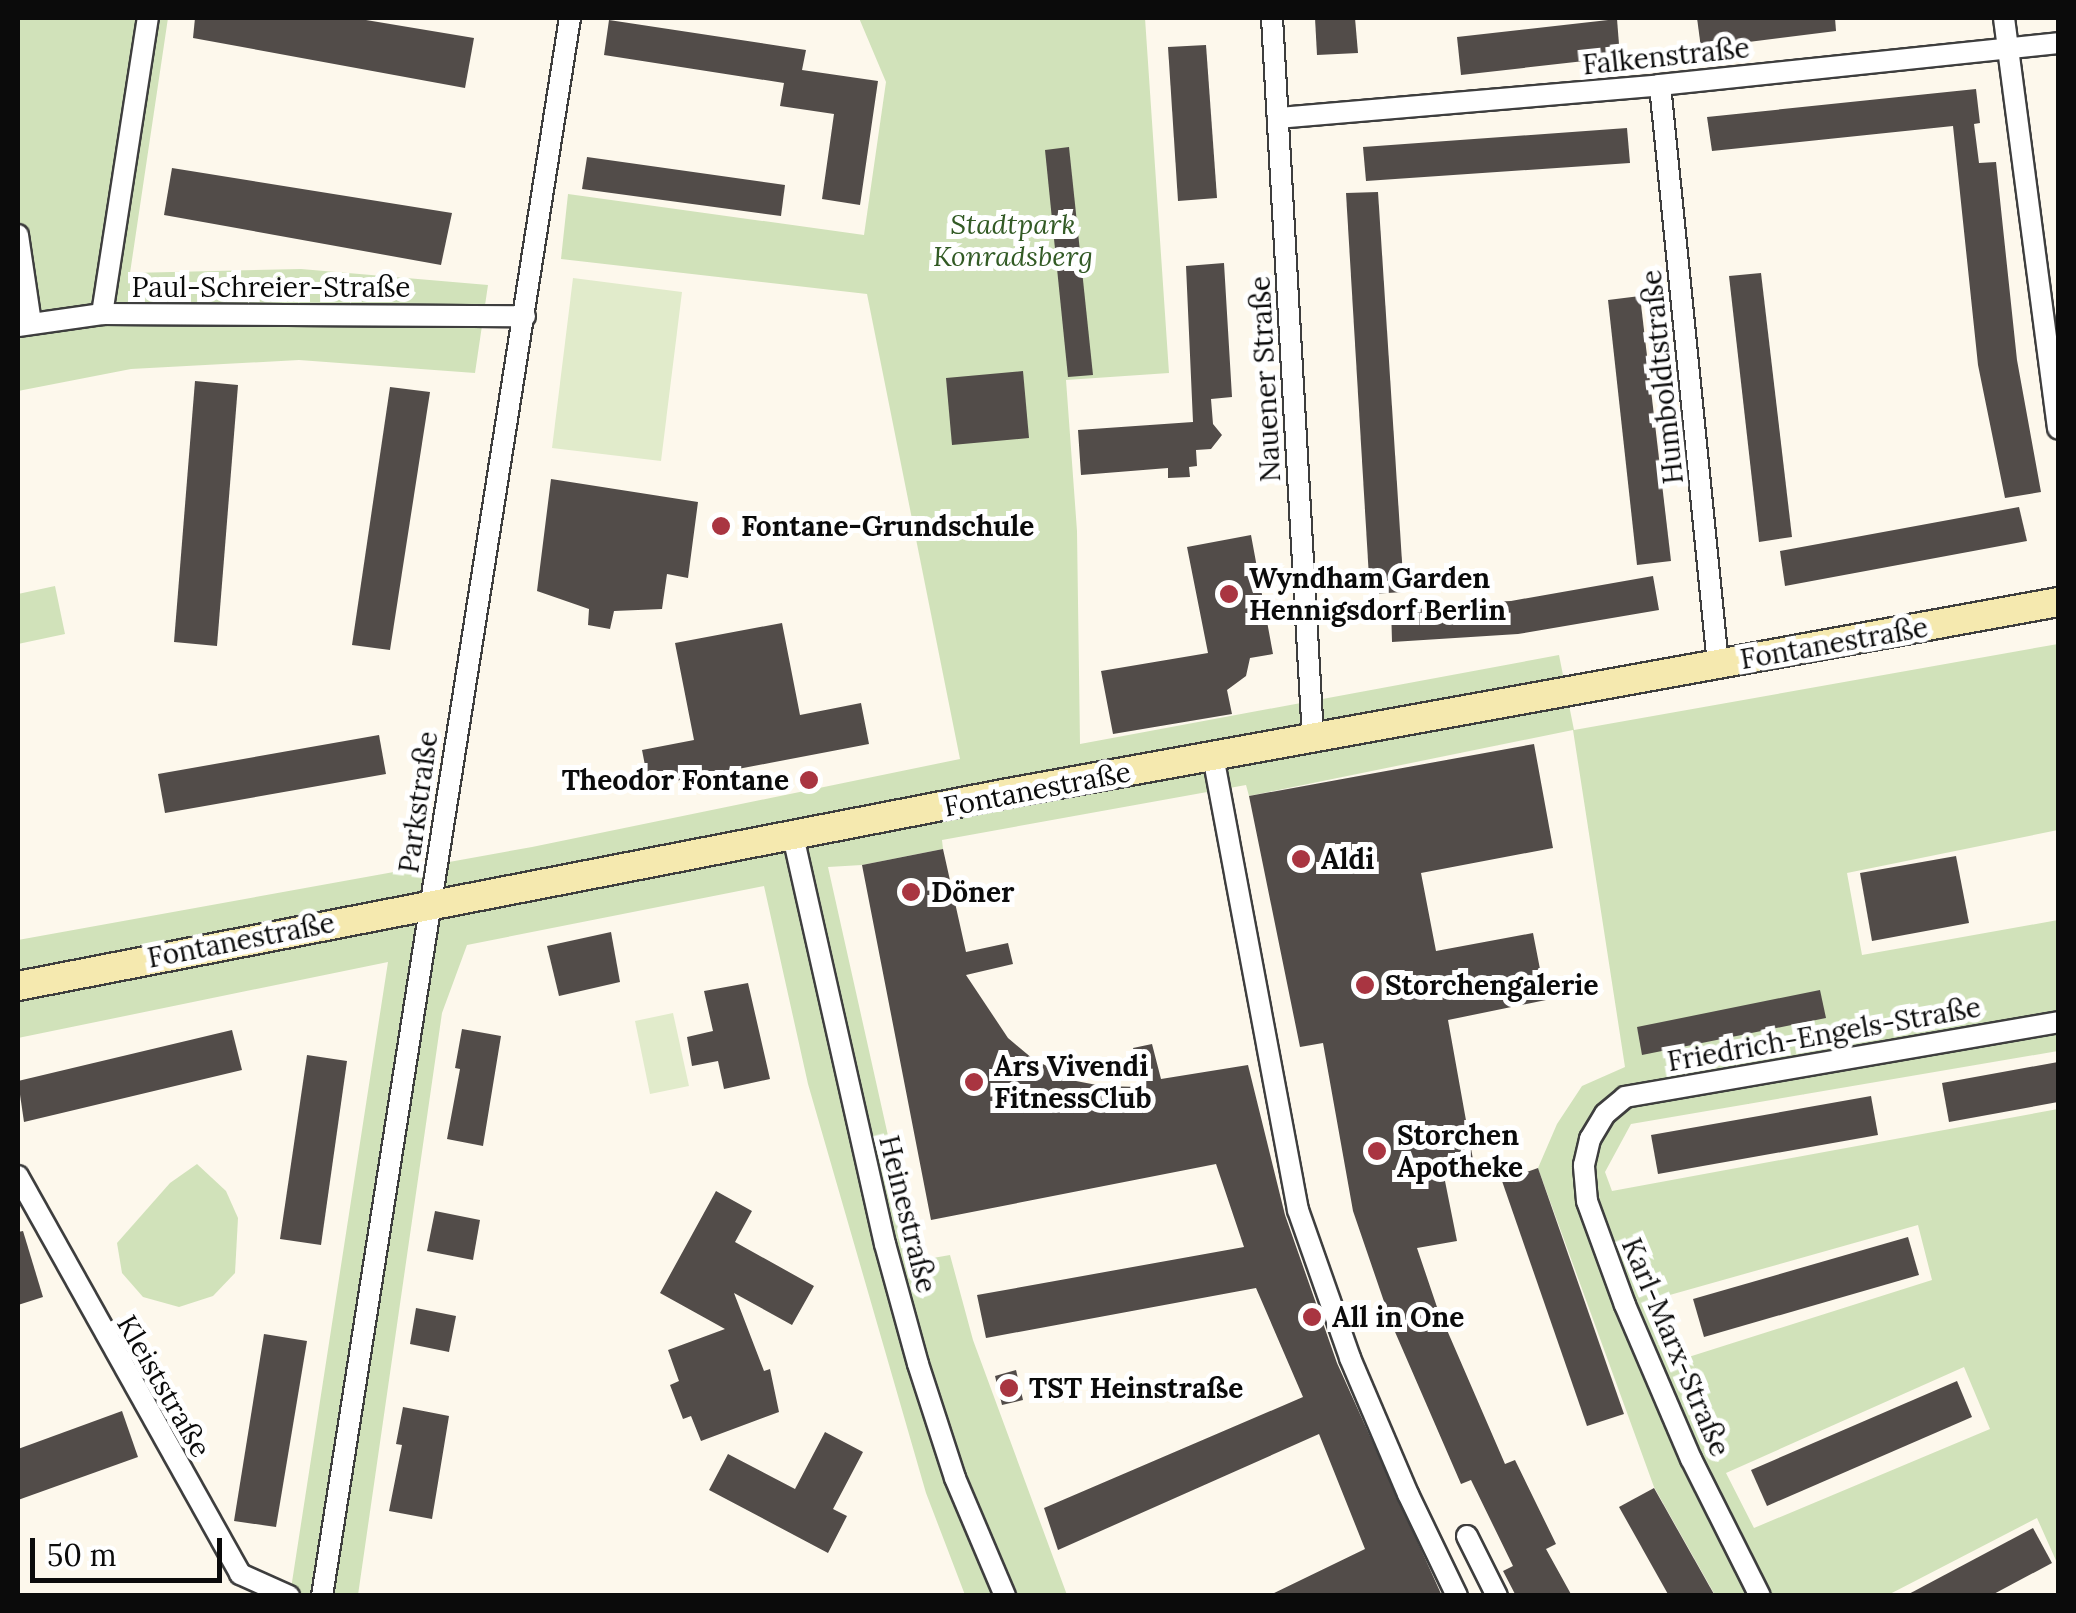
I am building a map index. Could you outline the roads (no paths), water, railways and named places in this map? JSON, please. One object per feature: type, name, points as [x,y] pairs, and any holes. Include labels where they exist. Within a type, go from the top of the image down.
[{"type":"street","points":[[102,314],[148,18]]},
{"type":"street","name":"Parkstraße","points":[[322,1596],[570,18]]},
{"type":"street","name":"Nauener Straße","points":[[1272,18],[1313,737]]},
{"type":"street","points":[[2004,18],[2058,428]]},
{"type":"street","name":"Falkenstraße","points":[[1278,118],[1660,86],[2058,43]]},
{"type":"street","name":"Humboldtstraße","points":[[1660,86],[1718,664]]},
{"type":"street","points":[[18,236],[24,324]]},
{"type":"street","name":"Paul-Schreier-Straße","points":[[24,324],[102,314],[525,316]]},
{"type":"street","name":"Fontanestraße","points":[[18,986],[1313,737],[2058,602]]},
{"type":"street","points":[[1213,756],[1298,1210],[1358,1376],[1458,1596]]},
{"type":"street","name":"Heinestraße","points":[[793,836],[885,1244],[918,1364],[955,1478],[1005,1596]]},
{"type":"street","name":"Friedrich-Engels-Straße","points":[[1606,1114],[1625,1097],[1664,1089],[2058,1022]]},
{"type":"street","name":"Karl-Marx-Straße","points":[[1606,1114],[1590,1139],[1584,1165],[1587,1201],[1691,1459],[1760,1596]]},
{"type":"street","name":"Kleiststraße","points":[[18,1176],[240,1574],[289,1596]]},
{"type":"street","points":[[1467,1536],[1498,1596]]},
{"type":"place","name":"Fontane-Grundschule","points":[[721,526]]},
{"type":"place","name":"Wyndham Garden Hennigsdorf Berlin","points":[[1229,594]]},
{"type":"place","name":"Theodor Fontane","points":[[809,780]]},
{"type":"place","name":"Aldi","points":[[1301,859]]},
{"type":"place","name":"Döner","points":[[911,892]]},
{"type":"place","name":"Storchengalerie","points":[[1365,985]]},
{"type":"place","name":"Ars Vivendi FitnessClub","points":[[974,1082]]},
{"type":"place","name":"Storchen Apotheke","points":[[1377,1151]]},
{"type":"place","name":"All in One","points":[[1312,1317]]},
{"type":"place","name":"TST Heinstraße","points":[[1009,1388]]},
{"type":"park label","name":"Stadtpark Konradsberg","points":[[1013,240]]}]
